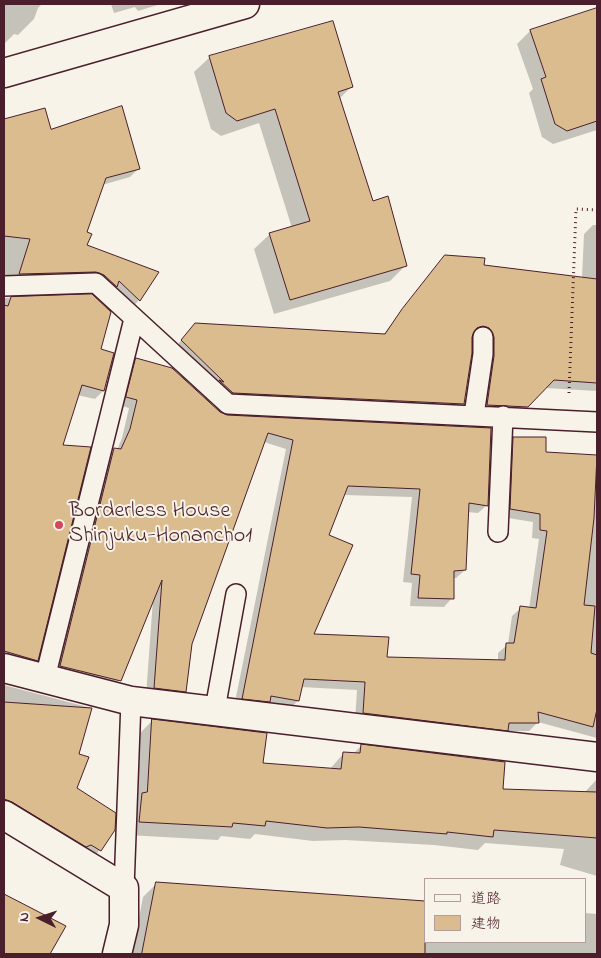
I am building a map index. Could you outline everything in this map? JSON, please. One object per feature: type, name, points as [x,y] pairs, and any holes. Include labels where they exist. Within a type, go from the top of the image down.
[{"type":"street","points":[[4,73],[246,4]]},
{"type":"street","points":[[4,668],[131,701],[215,709],[597,757]]},
{"type":"street","points":[[4,816],[124,888],[124,925],[117,954]]},
{"type":"lane","points":[[4,286],[96,283],[228,404],[568,419],[597,422]]},
{"type":"lane","points":[[45,678],[134,319]]},
{"type":"lane","points":[[474,415],[483,354],[482,337]]},
{"type":"lane","points":[[498,532],[503,416]]},
{"type":"lane","points":[[215,709],[236,594]]},
{"type":"lane","points":[[124,888],[131,701]]},
{"type":"path","points":[[568,419],[576,208],[597,210]]},
{"type":"building","points":[[597,8],[597,121],[567,131],[555,124],[541,79],[546,77],[530,30]]},
{"type":"building","points":[[333,21],[353,87],[338,92],[373,201],[388,196],[407,266],[290,300],[269,233],[310,221],[275,109],[237,121],[226,113],[209,56]]},
{"type":"building","points":[[122,106],[140,169],[106,178],[87,232],[92,234],[87,245],[159,272],[140,301],[119,281],[117,287],[104,275],[96,272],[19,274],[30,239],[4,236],[4,119],[45,108],[51,129]]},
{"type":"building","points":[[445,255],[485,258],[484,265],[597,279],[597,383],[554,380],[528,407],[487,405],[494,356],[494,337],[489,328],[483,326],[477,328],[472,337],[472,353],[464,404],[233,393],[181,340],[195,323],[385,334],[402,309]]},
{"type":"building","points":[[92,294],[111,312],[101,349],[114,353],[104,391],[82,385],[63,445],[91,447],[38,661],[4,651],[4,305],[8,306],[11,297]]},
{"type":"building","points":[[136,358],[172,368],[220,412],[227,415],[491,428],[488,506],[469,503],[466,570],[454,571],[454,599],[418,598],[420,575],[411,574],[420,489],[348,486],[329,535],[353,545],[314,634],[389,637],[387,657],[505,660],[506,643],[514,643],[520,606],[536,608],[547,531],[540,530],[540,514],[510,509],[513,437],[546,437],[546,452],[597,455],[594,518],[584,605],[595,606],[591,653],[597,655],[597,709],[593,727],[538,712],[539,723],[509,723],[508,731],[363,713],[365,682],[304,679],[299,701],[271,696],[270,702],[242,699],[293,440],[268,433],[192,644],[186,692],[154,688],[162,580],[121,681],[60,666],[114,448],[121,449],[130,429],[137,400],[126,397]]},
{"type":"building","points":[[4,702],[92,708],[79,754],[89,757],[77,788],[116,813],[115,830],[101,851],[91,845],[86,847],[4,799]]},
{"type":"building","points":[[152,719],[267,733],[263,763],[341,769],[343,752],[360,753],[361,744],[505,762],[503,789],[597,792],[597,838],[494,830],[493,837],[447,832],[447,834],[359,827],[327,828],[266,821],[265,826],[233,823],[232,827],[139,822],[142,793],[147,792]]},
{"type":"building","points":[[156,882],[424,901],[425,954],[142,954]]},
{"type":"building","points":[[4,894],[66,926],[50,954],[4,954]]},
{"type":"place","name":"Borderless House Shinjuku-Honancho1","points":[[59,525]]}]
